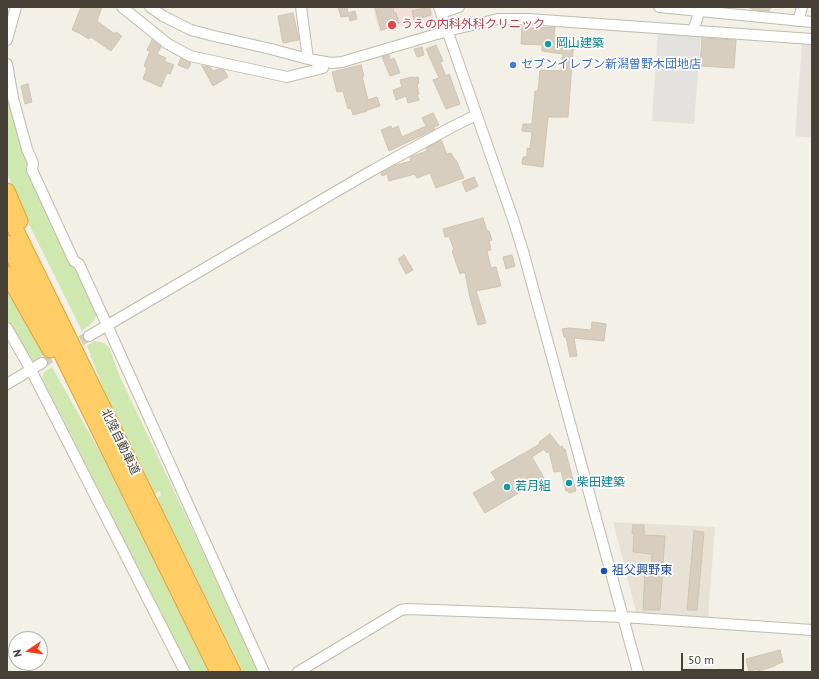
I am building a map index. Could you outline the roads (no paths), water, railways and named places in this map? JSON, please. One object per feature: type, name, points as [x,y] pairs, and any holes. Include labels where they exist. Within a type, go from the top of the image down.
[{"type":"highway","points":[[7,191],[45,274],[82,348],[94,387]]},
{"type":"highway","name":"北陸自動車道","points":[[7,212],[233,672]]},
{"type":"highway","name":"北陸自動車道","points":[[7,243],[218,672]]},
{"type":"highway","points":[[7,274],[117,467]]},
{"type":"street","points":[[7,40],[16,7]]},
{"type":"street","points":[[122,7],[141,24],[168,44],[190,56],[287,77],[323,68]]},
{"type":"street","points":[[141,24],[150,7],[163,16],[191,30],[308,59],[332,63],[342,62],[447,31],[498,19],[536,20],[812,39]]},
{"type":"street","points":[[301,7],[308,59]]},
{"type":"street","points":[[459,7],[440,10],[514,219],[638,672]]},
{"type":"street","points":[[659,7],[748,11],[798,21],[812,22]]},
{"type":"street","points":[[798,21],[802,7]]},
{"type":"street","points":[[693,31],[700,9]]},
{"type":"street","points":[[7,64],[13,98],[33,164],[32,170],[74,261],[79,264],[264,672]]},
{"type":"street","points":[[89,336],[372,170],[476,115]]},
{"type":"street","points":[[7,328],[31,370],[185,672]]},
{"type":"street","points":[[7,384],[42,363]]},
{"type":"street","points":[[298,672],[400,610],[407,609],[623,617],[812,630]]},
{"type":"tunnel","points":[[42,363],[89,336]]},
{"type":"place","name":"うえの内科外科クリニック","points":[[392,25]]},
{"type":"place","name":"岡山建築","points":[[548,44]]},
{"type":"place","name":"セブンイレブン新潟曽野木団地店","points":[[513,65]]},
{"type":"place","name":"柴田建築","points":[[569,483]]},
{"type":"place","name":"若月組","points":[[507,487]]},
{"type":"place","name":"祖父興野東","points":[[604,571]]}]
